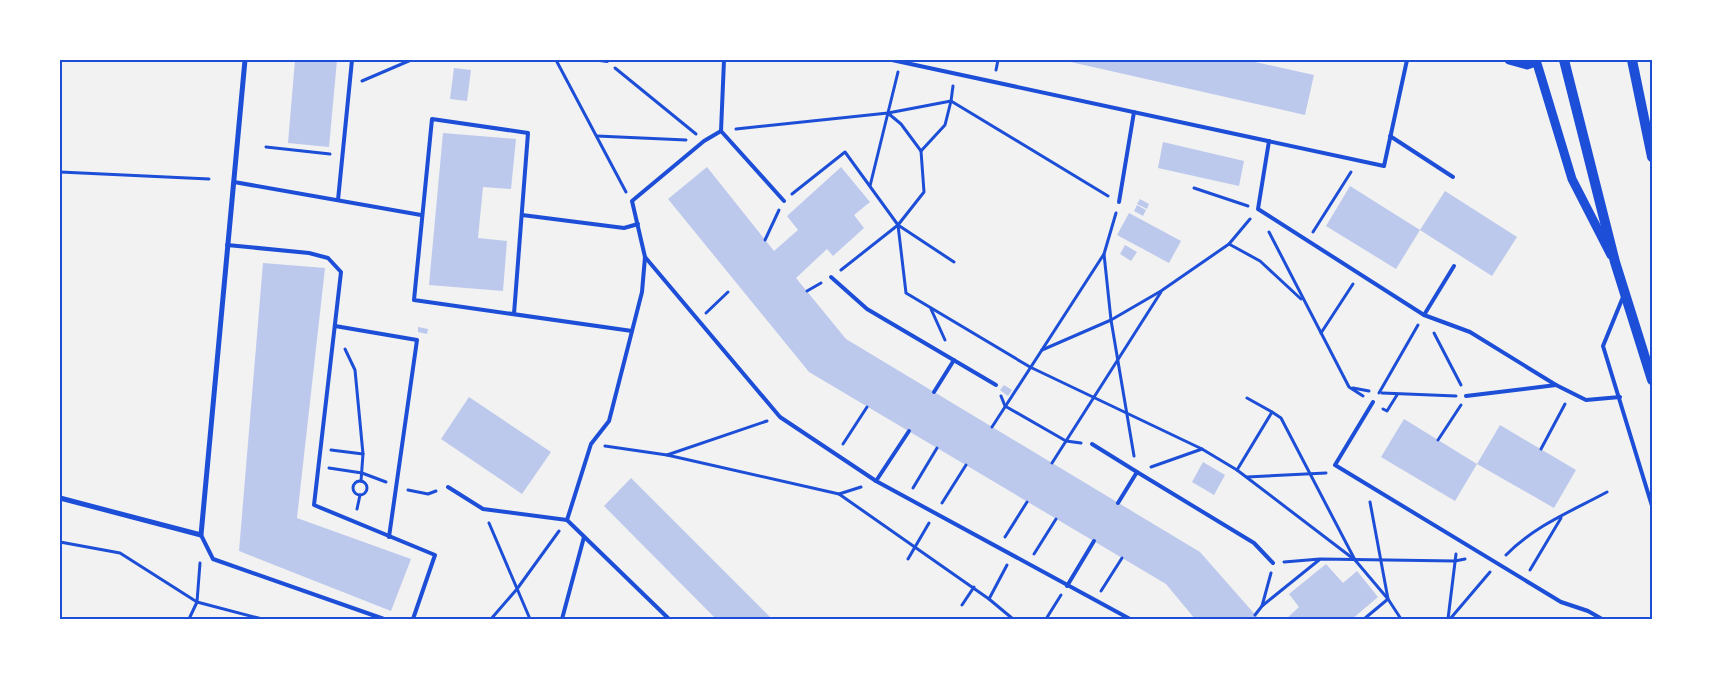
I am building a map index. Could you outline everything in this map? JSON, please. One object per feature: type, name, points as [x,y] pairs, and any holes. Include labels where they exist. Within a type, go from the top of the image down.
[{"type":"main road","points":[[1564,60],[1614,262],[1652,380]]},
{"type":"main road","points":[[1632,60],[1652,156]]},
{"type":"street","points":[[60,498],[202,535],[245,60]]},
{"type":"street","points":[[1509,60],[1528,65],[1536,61],[1572,179],[1614,262]]},
{"type":"lane","points":[[338,200],[352,60]]},
{"type":"lane","points":[[600,60],[607,62]]},
{"type":"lane","points":[[724,60],[721,131],[784,201]]},
{"type":"lane","points":[[892,60],[1384,166],[1407,60]]},
{"type":"lane","points":[[1119,202],[1134,112]]},
{"type":"lane","points":[[514,314],[528,133],[432,119],[414,300],[632,331]]},
{"type":"lane","points":[[567,520],[591,444],[610,421],[642,292],[645,257],[632,202],[704,141],[721,131]]},
{"type":"lane","points":[[1390,136],[1453,177]]},
{"type":"lane","points":[[1269,141],[1258,209],[1424,315],[1470,332],[1556,385],[1586,400],[1620,397]]},
{"type":"lane","points":[[234,182],[421,215]]},
{"type":"lane","points":[[522,214],[624,228],[638,224]]},
{"type":"lane","points":[[228,245],[309,253],[328,258],[341,272],[314,505],[435,555],[413,619]]},
{"type":"lane","points":[[645,257],[780,417],[876,481],[1130,619]]},
{"type":"lane","points":[[1424,315],[1454,266]]},
{"type":"lane","points":[[831,277],[867,309],[996,385]]},
{"type":"lane","points":[[1624,295],[1603,346],[1652,506]]},
{"type":"lane","points":[[335,326],[417,340],[390,537]]},
{"type":"lane","points":[[934,392],[954,360]]},
{"type":"lane","points":[[1466,396],[1556,385]]},
{"type":"lane","points":[[1373,402],[1335,465],[1561,602],[1588,611],[1602,619]]},
{"type":"lane","points":[[876,481],[909,431]]},
{"type":"lane","points":[[1092,444],[1254,543],[1273,564]]},
{"type":"lane","points":[[1118,503],[1137,472]]},
{"type":"lane","points":[[448,488],[483,510],[567,520],[669,619]]},
{"type":"lane","points":[[202,535],[213,559],[384,619]]},
{"type":"lane","points":[[562,619],[584,537]]},
{"type":"lane","points":[[1067,586],[1094,541]]},
{"type":"path","points":[[350,86],[411,60]]},
{"type":"path","points":[[556,60],[632,202]]},
{"type":"path","points":[[607,62],[704,141]]},
{"type":"path","points":[[870,186],[900,62]]},
{"type":"path","points":[[921,151],[945,125],[955,74]]},
{"type":"path","points":[[721,131],[888,113],[951,101],[1119,202],[1104,254],[992,427]]},
{"type":"path","points":[[831,277],[898,225],[924,192],[921,151],[901,124],[888,113]]},
{"type":"path","points":[[597,136],[704,141]]},
{"type":"path","points":[[266,147],[343,156]]},
{"type":"path","points":[[765,240],[784,201],[845,152],[898,225],[954,262]]},
{"type":"path","points":[[1308,240],[1358,160]]},
{"type":"path","points":[[60,172],[209,179]]},
{"type":"path","points":[[1194,188],[1258,209],[1304,302],[1350,388],[1397,395],[1466,396]]},
{"type":"path","points":[[1042,350],[1111,320],[1161,291],[1229,244],[1258,209]]},
{"type":"path","points":[[898,225],[906,293],[1030,367],[1202,449],[1247,477],[1356,560]]},
{"type":"path","points":[[1229,244],[1260,261],[1304,302]]},
{"type":"path","points":[[1104,254],[1111,320],[1137,472],[1202,449]]},
{"type":"path","points":[[1321,334],[1360,273]]},
{"type":"path","points":[[1052,463],[1161,291]]},
{"type":"path","points":[[699,321],[728,292]]},
{"type":"path","points":[[931,309],[954,360]]},
{"type":"path","points":[[1373,402],[1424,315]]},
{"type":"path","points":[[1424,315],[1466,396]]},
{"type":"path","points":[[355,370],[363,454],[361,480]]},
{"type":"path","points":[[996,385],[1005,406],[1066,441],[1092,444]]},
{"type":"path","points":[[1541,449],[1572,393]]},
{"type":"path","points":[[1438,440],[1466,396]]},
{"type":"path","points":[[1247,398],[1281,418],[1356,560],[1388,599],[1401,619]]},
{"type":"path","points":[[836,455],[867,407]]},
{"type":"path","points":[[1237,470],[1272,412]]},
{"type":"path","points":[[666,455],[780,417]]},
{"type":"path","points":[[591,444],[666,455],[839,494],[990,599],[1013,619]]},
{"type":"path","points":[[906,498],[937,448]]},
{"type":"path","points":[[330,450],[363,454]]},
{"type":"path","points":[[908,559],[966,466]]},
{"type":"path","points":[[319,467],[362,473],[397,487],[428,494]]},
{"type":"path","points":[[1247,477],[1346,472]]},
{"type":"path","points":[[361,480],[367,485],[367,490],[362,495],[358,495],[353,487],[355,483],[361,480]]},
{"type":"path","points":[[839,494],[876,481]]},
{"type":"path","points":[[1366,484],[1388,599]]},
{"type":"path","points":[[1449,619],[1521,539],[1540,526],[1562,517],[1607,492]]},
{"type":"path","points":[[998,548],[1027,502]]},
{"type":"path","points":[[483,510],[530,619]]},
{"type":"path","points":[[1524,580],[1562,517]]},
{"type":"path","points":[[1028,564],[1056,519]]},
{"type":"path","points":[[491,619],[517,589],[567,520]]},
{"type":"path","points":[[189,619],[197,602],[202,535]]},
{"type":"path","points":[[60,542],[120,553],[197,602],[262,619]]},
{"type":"path","points":[[1449,619],[1455,561],[1457,551],[1462,542]]},
{"type":"path","points":[[1262,606],[1273,564],[1320,559],[1455,561],[1467,558],[1473,549]]},
{"type":"path","points":[[990,599],[1012,556]]},
{"type":"path","points":[[1095,600],[1122,558]]},
{"type":"path","points":[[1256,615],[1262,606],[1320,559]]},
{"type":"path","points":[[1046,619],[1067,586]]},
{"type":"path","points":[[962,604],[974,588]]},
{"type":"path","points":[[1364,619],[1388,599]]},
{"type":"path","points":[[238,613],[244,619]]},
{"type":"building","points":[[295,60],[337,60],[329,147],[288,143]]},
{"type":"building","points":[[1062,60],[1246,60],[1314,75],[1305,115]]},
{"type":"building","points":[[454,68],[471,70],[467,101],[450,99]]},
{"type":"building","points":[[443,133],[516,139],[511,189],[483,187],[478,238],[507,241],[503,291],[429,285]]},
{"type":"building","points":[[1163,142],[1244,161],[1239,186],[1158,168]]},
{"type":"building","points":[[707,167],[774,251],[798,230],[787,216],[841,167],[870,202],[854,215],[864,228],[833,256],[827,249],[796,278],[846,339],[1200,552],[1259,619],[1195,619],[1166,584],[809,372],[668,199]]},
{"type":"building","points":[[1350,186],[1420,230],[1396,269],[1326,226]]},
{"type":"building","points":[[1445,191],[1517,237],[1492,276],[1420,230]]},
{"type":"building","points":[[1140,199],[1149,204],[1147,209],[1137,204]]},
{"type":"building","points":[[1137,205],[1146,210],[1143,216],[1134,211]]},
{"type":"building","points":[[1129,213],[1181,241],[1169,263],[1117,235]]},
{"type":"building","points":[[1125,245],[1137,252],[1131,261],[1120,254]]},
{"type":"building","points":[[263,263],[325,268],[297,518],[411,559],[391,611],[239,551]]},
{"type":"building","points":[[418,327],[428,329],[427,334],[418,332]]},
{"type":"building","points":[[1004,385],[1012,390],[1008,396],[1000,390]]},
{"type":"building","points":[[469,397],[551,452],[522,494],[441,439]]},
{"type":"building","points":[[1404,419],[1477,464],[1455,501],[1381,457]]},
{"type":"building","points":[[1500,425],[1576,470],[1554,508],[1477,464]]},
{"type":"building","points":[[1203,462],[1225,475],[1214,495],[1192,482]]},
{"type":"building","points":[[631,478],[772,619],[716,619],[604,506]]},
{"type":"building","points":[[1326,564],[1343,583],[1357,571],[1378,597],[1352,619],[1286,619],[1299,607],[1289,594]]}]
